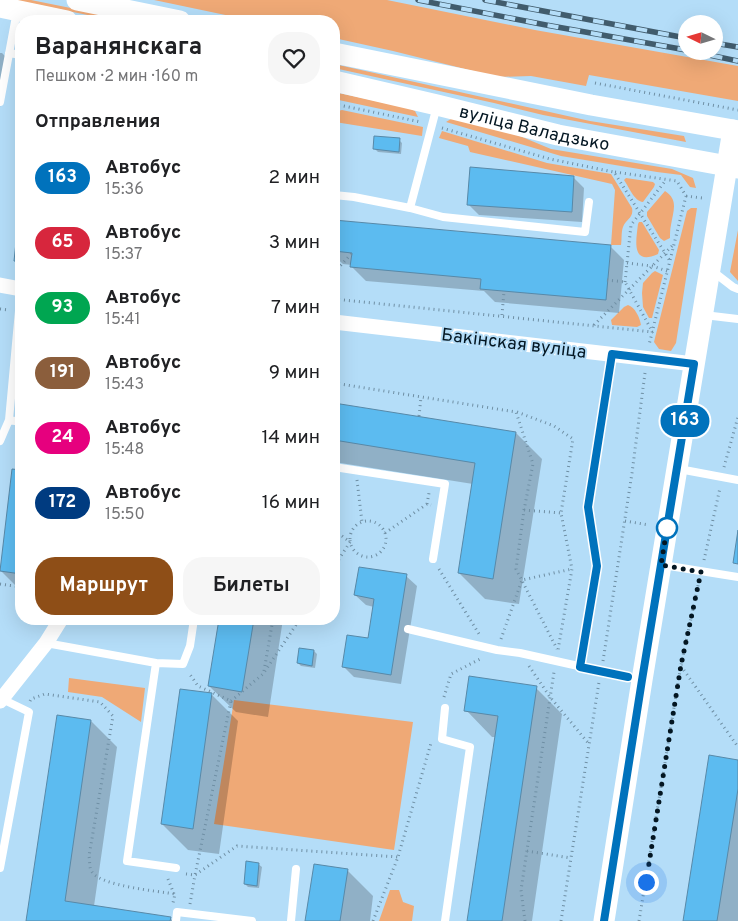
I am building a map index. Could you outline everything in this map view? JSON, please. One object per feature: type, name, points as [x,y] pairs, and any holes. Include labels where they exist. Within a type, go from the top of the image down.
[{"type":"main road","points":[[77,0],[151,15]]},
{"type":"main road","points":[[8,8],[40,15]]},
{"type":"main road","name":"вуліца Валадзько","points":[[340,54],[591,105],[735,131]]},
{"type":"main road","name":"вуліца Валадзько","points":[[340,83],[434,115],[558,134],[732,167]]},
{"type":"main road","points":[[604,921],[702,314],[732,167],[735,131]]},
{"type":"street","points":[[0,286],[15,287]]},
{"type":"street","name":"Бакінская вуліца","points":[[340,323],[694,364]]},
{"type":"street","points":[[1,700],[46,643],[57,625]]},
{"type":"lane","points":[[0,102],[9,53],[8,8]]},
{"type":"lane","points":[[9,53],[15,54]]},
{"type":"lane","points":[[410,208],[434,115]]},
{"type":"lane","points":[[340,196],[443,216],[585,232],[589,202]]},
{"type":"lane","points":[[710,269],[738,289]]},
{"type":"lane","points":[[702,314],[738,320]]},
{"type":"lane","points":[[0,440],[9,420],[15,354]]},
{"type":"lane","points":[[580,667],[597,566],[588,507],[612,354]]},
{"type":"lane","points":[[9,420],[15,421]]},
{"type":"lane","points":[[340,468],[446,484],[433,558]]},
{"type":"lane","points":[[677,468],[738,480]]},
{"type":"lane","points":[[661,565],[738,577]]},
{"type":"lane","points":[[46,643],[156,663],[183,664],[190,646],[193,625]]},
{"type":"lane","points":[[408,629],[487,648],[520,653],[642,680]]},
{"type":"lane","points":[[156,663],[127,861],[178,870]]},
{"type":"lane","points":[[0,868],[29,712],[1,700]]},
{"type":"lane","points":[[445,708],[442,738],[470,747],[445,921]]},
{"type":"lane","points":[[291,921],[296,869]]},
{"type":"lane","points":[[176,921],[177,912],[252,921]]},
{"type":"path","points":[[595,83],[738,110]]},
{"type":"path","points":[[340,105],[434,115],[550,159],[614,172],[677,181],[686,196],[648,351]]},
{"type":"path","points":[[614,172],[670,261]]},
{"type":"path","points":[[653,332],[625,282],[631,225],[666,180]]},
{"type":"path","points":[[686,196],[702,198]]},
{"type":"path","points":[[593,325],[674,244]]},
{"type":"path","points":[[340,266],[352,253]]},
{"type":"path","points":[[627,263],[652,266],[667,271]]},
{"type":"path","points":[[607,280],[625,282]]},
{"type":"path","points":[[502,315],[504,291]]},
{"type":"path","points":[[340,300],[653,332]]},
{"type":"path","points":[[560,921],[625,521],[646,364]]},
{"type":"path","points":[[340,384],[516,412],[554,426],[573,439],[561,513],[572,570],[550,698],[521,890],[525,921]]},
{"type":"path","points":[[419,416],[421,397]]},
{"type":"path","points":[[516,412],[532,464],[516,569],[558,651]]},
{"type":"path","points":[[639,921],[681,665],[721,477],[738,418]]},
{"type":"path","points":[[359,471],[357,483],[362,522]]},
{"type":"path","points":[[385,533],[427,504],[442,507]]},
{"type":"path","points":[[524,510],[561,513]]},
{"type":"path","points":[[625,521],[639,523]]},
{"type":"path","points":[[362,522],[374,522],[385,533],[385,546],[376,556],[362,557],[352,548],[350,536],[352,530],[362,522]]},
{"type":"path","points":[[340,534],[350,542]]},
{"type":"path","points":[[340,558],[350,542]]},
{"type":"path","points":[[433,558],[487,648]]},
{"type":"path","points":[[0,584],[15,586]]},
{"type":"path","points":[[264,674],[272,625]]},
{"type":"path","points":[[189,913],[231,701],[264,674],[296,625]]},
{"type":"path","points":[[520,653],[550,698],[589,744]]},
{"type":"path","points":[[183,664],[198,686],[231,701]]},
{"type":"path","points":[[681,665],[738,747]]},
{"type":"path","points":[[29,712],[31,699],[45,694],[100,702],[113,716],[90,856],[91,871],[97,877],[110,883],[174,894],[173,903]]},
{"type":"path","points":[[195,875],[237,846],[398,857]]},
{"type":"path","points":[[527,851],[571,858]]},
{"type":"path","points":[[178,870],[195,875]]},
{"type":"shaded area","points":[[14,0],[31,0],[105,15],[88,15]]},
{"type":"shaded area","points":[[154,0],[387,0],[535,30],[678,55],[678,60],[704,60],[738,66],[738,101],[589,75],[586,86],[531,76],[497,77],[340,39],[340,15],[225,15]]},
{"type":"shaded area","points":[[340,65],[590,121],[684,136],[686,142],[543,115],[340,69]]},
{"type":"shaded area","points":[[340,93],[409,108],[415,111],[418,117],[340,100]]},
{"type":"shaded area","points":[[340,110],[423,127],[422,136],[340,123]]},
{"type":"shaded area","points":[[456,116],[515,134],[551,149],[672,169],[693,178],[696,188],[690,187],[681,175],[561,156],[446,122]]},
{"type":"shaded area","points":[[442,131],[547,163],[611,174],[632,208],[632,214],[622,229],[621,245],[611,245],[615,190],[612,184],[470,152],[468,146],[439,138]]},
{"type":"shaded area","points":[[626,178],[653,182],[655,184],[643,202],[632,193],[624,180]]},
{"type":"shaded area","points":[[665,191],[672,198],[674,206],[670,238],[664,241],[660,238],[647,216],[647,212]]},
{"type":"shaded area","points":[[691,208],[697,208],[676,343],[671,351],[659,349],[654,342],[687,211]]},
{"type":"shaded area","points":[[639,222],[642,222],[659,250],[658,254],[643,257],[639,254],[636,244]]},
{"type":"shaded area","points":[[738,230],[738,281],[730,272]]},
{"type":"shaded area","points":[[655,271],[663,275],[652,318],[649,318],[643,307],[643,283]]},
{"type":"shaded area","points":[[628,305],[637,313],[641,325],[637,327],[612,325],[611,320]]},
{"type":"shaded area","points":[[69,678],[145,688],[141,722],[102,697],[68,692]]},
{"type":"shaded area","points":[[234,700],[413,722],[394,850],[214,824]]},
{"type":"shaded area","points":[[390,890],[399,890],[403,902],[414,906],[412,921],[379,921]]},
{"type":"building","points":[[374,136],[400,138],[399,152],[373,149]]},
{"type":"building","points":[[470,167],[574,176],[572,212],[467,205]]},
{"type":"building","points":[[340,221],[611,245],[606,300],[480,289],[481,279],[350,267],[352,253],[340,252]]},
{"type":"building","points":[[340,404],[516,432],[493,579],[458,573],[475,463],[340,441]]},
{"type":"building","points":[[12,469],[15,469],[15,573],[0,571]]},
{"type":"building","points":[[738,530],[738,564],[733,563]]},
{"type":"building","points":[[359,567],[407,574],[391,675],[342,667],[347,635],[368,638],[374,599],[354,595]]},
{"type":"building","points":[[218,625],[253,625],[242,692],[208,686]]},
{"type":"building","points":[[299,648],[314,650],[312,666],[297,663]]},
{"type":"building","points":[[469,676],[537,686],[502,921],[467,921],[498,716],[464,711]]},
{"type":"building","points":[[180,689],[212,693],[193,829],[161,824]]},
{"type":"building","points":[[57,715],[91,720],[65,901],[171,917],[170,921],[26,921]]},
{"type":"building","points":[[709,755],[738,760],[738,789],[717,921],[683,921]]},
{"type":"building","points":[[246,861],[259,863],[257,886],[244,884]]},
{"type":"building","points":[[314,864],[348,869],[340,921],[305,921]]},
{"type":"railway","points":[[418,0],[678,49]]},
{"type":"railway","points":[[485,0],[678,36]]},
{"type":"railway","points":[[723,44],[738,47]]},
{"type":"railway","points":[[723,58],[738,61]]},
{"type":"bus line","name":"163","points":[[604,921],[694,364],[612,354],[588,507],[597,566],[580,667],[628,677]]},
{"type":"route","points":[[646,882],[681,665],[701,572],[661,565],[667,528]]}]
